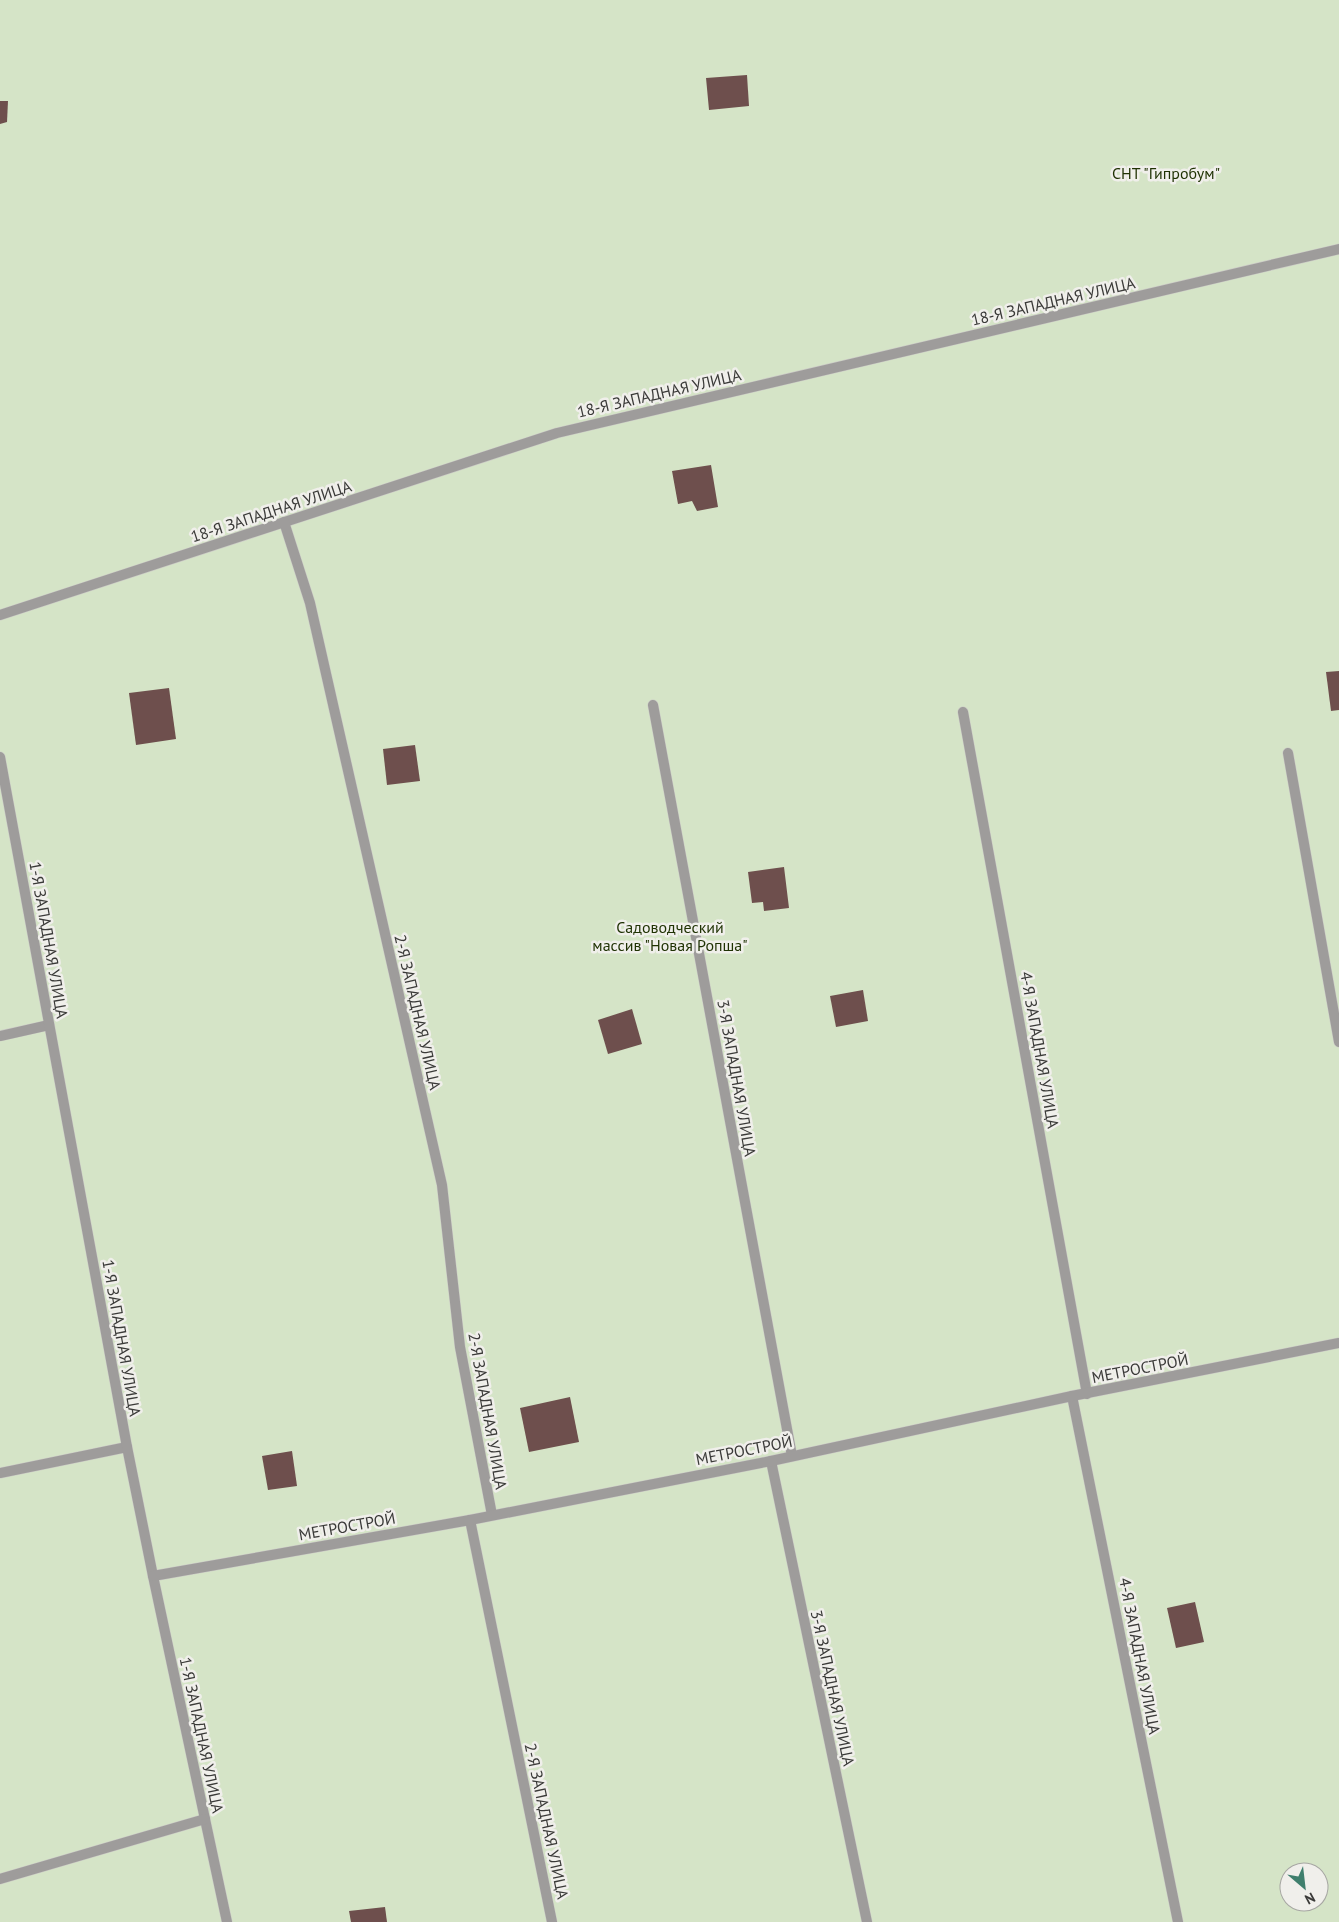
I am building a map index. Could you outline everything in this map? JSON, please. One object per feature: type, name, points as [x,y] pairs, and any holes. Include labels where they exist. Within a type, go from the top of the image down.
[{"type":"street","name":"18-Я ЗАПАДНАЯ УЛИЦА","points":[[0,615],[557,432],[1339,249]]},
{"type":"street","name":"2-Я ЗАПАДНАЯ УЛИЦА","points":[[284,522],[310,603],[442,1185],[460,1347],[492,1515]]},
{"type":"street","name":"3-Я ЗАПАДНАЯ УЛИЦА","points":[[653,704],[792,1456]]},
{"type":"street","name":"4-Я ЗАПАДНАЯ УЛИЦА","points":[[963,712],[1087,1394]]},
{"type":"street","points":[[1288,753],[1339,1042]]},
{"type":"street","name":"1-Я ЗАПАДНАЯ УЛИЦА","points":[[0,757],[127,1447],[227,1922]]},
{"type":"street","points":[[0,1036],[49,1025]]},
{"type":"street","name":"МЕТРОСТРОЙ","points":[[153,1576],[470,1520],[771,1461],[1072,1396],[1339,1343]]},
{"type":"street","name":"4-Я ЗАПАДНАЯ УЛИЦА","points":[[1072,1396],[1178,1922]]},
{"type":"street","points":[[0,1473],[127,1447]]},
{"type":"street","name":"3-Я ЗАПАДНАЯ УЛИЦА","points":[[771,1461],[867,1922]]},
{"type":"street","name":"2-Я ЗАПАДНАЯ УЛИЦА","points":[[470,1520],[552,1922]]},
{"type":"street","points":[[0,1879],[205,1819]]},
{"type":"green space","name":"Садоводческий массив \"Новая Ропша\"","points":[[0,0],[1339,0],[1339,1922],[0,1922]]},
{"type":"building","points":[[747,75],[749,106],[709,110],[706,78]]},
{"type":"building","points":[[0,101],[8,101],[7,122],[0,124]]},
{"type":"building","points":[[711,465],[718,507],[697,511],[692,501],[678,504],[672,471]]},
{"type":"building","points":[[1339,671],[1339,710],[1331,711],[1326,672]]},
{"type":"building","points":[[169,688],[176,739],[136,745],[129,693]]},
{"type":"building","points":[[415,745],[420,781],[387,785],[383,749]]},
{"type":"building","points":[[784,867],[789,908],[764,911],[763,902],[752,903],[748,872]]},
{"type":"building","points":[[863,990],[868,1021],[836,1027],[830,996]]},
{"type":"building","points":[[632,1009],[642,1044],[608,1054],[598,1020]]},
{"type":"building","points":[[570,1397],[579,1442],[529,1452],[520,1408]]},
{"type":"building","points":[[292,1451],[297,1486],[268,1490],[262,1456]]},
{"type":"building","points":[[1195,1602],[1204,1642],[1176,1648],[1167,1608]]},
{"type":"building","points":[[385,1907],[387,1922],[351,1922],[349,1911]]},
{"type":"park label","name":"СНТ \"Гипробум\"","points":[[1166,173]]}]
